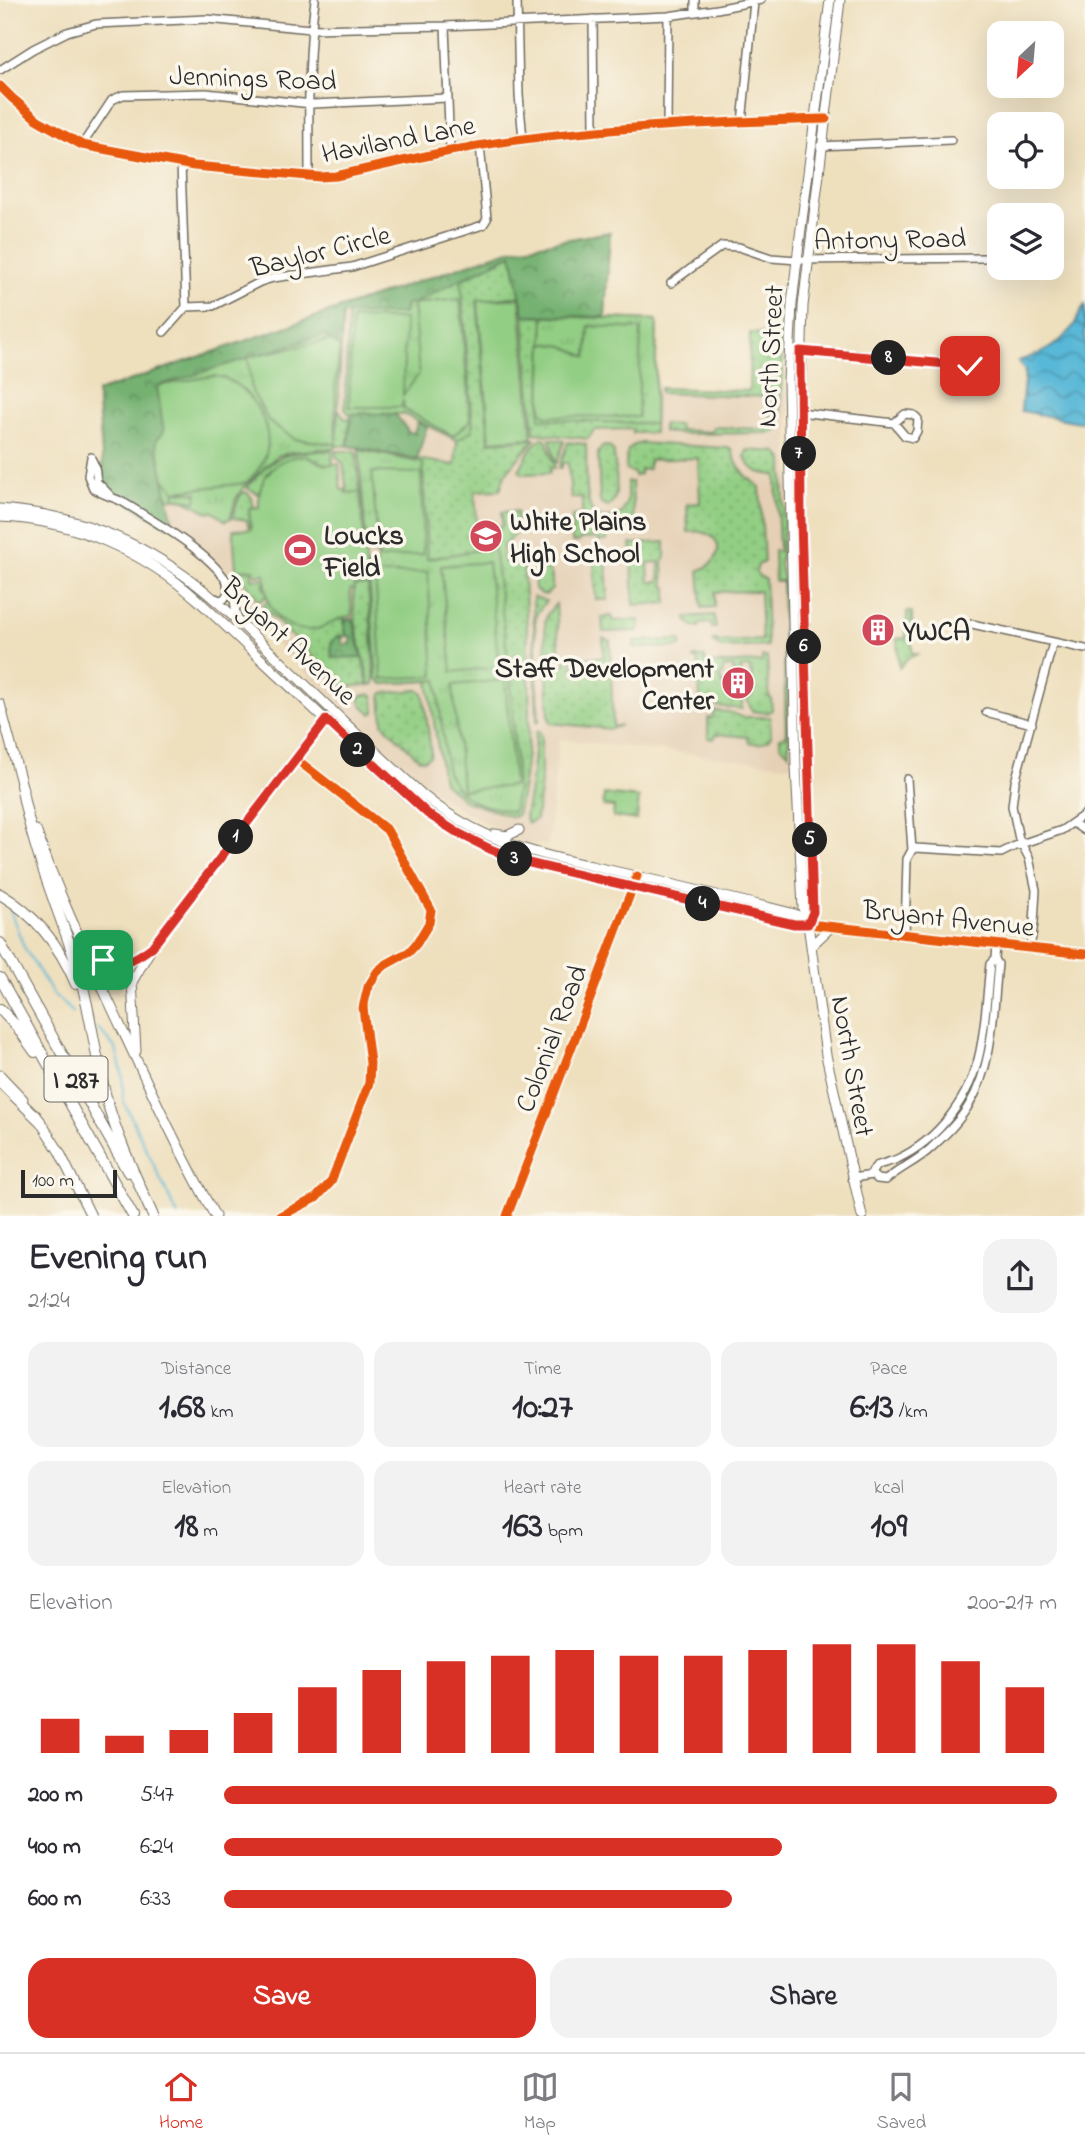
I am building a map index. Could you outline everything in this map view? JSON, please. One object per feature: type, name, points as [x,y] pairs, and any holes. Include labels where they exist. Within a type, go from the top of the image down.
[{"type":"highway","points":[[21,785],[30,830],[81,981],[94,1048]]},
{"type":"highway","points":[[0,894],[32,918],[54,942],[72,973],[114,1123],[153,1216]]},
{"type":"highway","name":"I 287","points":[[0,943],[153,1216]]},
{"type":"highway","name":"I 287","points":[[0,978],[133,1216]]},
{"type":"highway","points":[[0,1009],[23,1035],[68,1100]]},
{"type":"highway","points":[[0,1082],[40,1121]]},
{"type":"main road","name":"North Street","points":[[808,924],[813,912],[801,521],[800,351],[808,260],[823,146],[821,120],[830,0]]},
{"type":"main road","name":"North Street","points":[[840,0],[821,120],[812,146],[797,260],[789,350],[788,442],[799,857],[803,908],[808,924],[826,1055],[862,1216]]},
{"type":"main road","name":"Bryant Avenue","points":[[0,509],[57,517],[109,533],[179,572],[240,624],[428,814],[469,839],[521,861],[794,924],[808,924]]},
{"type":"main road","name":"Bryant Avenue","points":[[0,517],[37,521],[83,533],[113,544],[153,565],[191,594],[329,715],[452,817],[502,842],[523,849],[795,914],[808,924]]},
{"type":"main road","points":[[0,704],[21,785],[43,852],[175,1143],[215,1216]]},
{"type":"main road","points":[[418,790],[435,798],[468,821],[497,835],[507,836],[519,830]]},
{"type":"main road","points":[[811,946],[831,927]]},
{"type":"main road","points":[[85,948],[103,960],[117,964],[136,959],[152,947]]},
{"type":"main road","points":[[139,1066],[134,1040],[132,986],[135,975],[152,947]]},
{"type":"main road","points":[[0,1075],[40,1121],[59,1151],[91,1216]]},
{"type":"street","points":[[310,177],[311,29],[315,0]]},
{"type":"street","points":[[517,0],[523,139]]},
{"type":"street","points":[[695,0],[695,12]]},
{"type":"street","points":[[0,70],[33,48],[67,32],[96,24],[207,19],[311,29],[445,26],[668,16],[757,1],[742,123]]},
{"type":"street","points":[[667,127],[668,16]]},
{"type":"street","points":[[593,19],[594,131]]},
{"type":"street","points":[[445,26],[450,151]]},
{"type":"street","name":"Haviland Lane","points":[[0,86],[38,120],[82,145],[181,164],[310,177],[336,176],[480,145],[594,131],[821,120]]},
{"type":"street","name":"Jennings Road","points":[[82,145],[112,100],[123,95],[206,93],[309,103],[448,98]]},
{"type":"street","points":[[812,146],[951,141]]},
{"type":"street","name":"Baylor Circle","points":[[186,307],[213,306],[273,278],[352,267],[483,225],[488,219],[480,145]]},
{"type":"street","points":[[164,332],[186,307],[181,164]]},
{"type":"street","name":"Antony Road","points":[[671,283],[722,246],[739,247],[771,258],[797,260],[984,258]]},
{"type":"street","points":[[789,350],[970,366]]},
{"type":"street","points":[[799,412],[894,423]]},
{"type":"street","points":[[110,495],[97,491],[89,480],[91,457],[97,482],[110,495],[168,531],[215,566],[233,593],[234,612],[240,624]]},
{"type":"street","points":[[207,594],[223,600],[228,593],[227,583]]},
{"type":"street","points":[[972,624],[1085,649]]},
{"type":"street","points":[[1030,948],[1036,890],[1029,858],[1021,844],[1013,816],[1013,795],[1053,643]]},
{"type":"street","points":[[986,712],[1032,724]]},
{"type":"street","points":[[152,947],[329,715]]},
{"type":"street","points":[[280,1216],[316,1198],[331,1182],[369,1083],[370,1063],[363,1008],[368,987],[385,965],[409,952],[431,918],[426,902],[387,830],[296,759]]},
{"type":"street","points":[[905,936],[907,859],[912,850],[907,779]]},
{"type":"street","points":[[912,850],[1001,853],[1062,830],[1085,814]]},
{"type":"street","points":[[1073,823],[1085,831]]},
{"type":"street","name":"Colonial Road","points":[[507,1216],[637,876]]},
{"type":"street","name":"Bryant Avenue","points":[[808,924],[1085,954]]},
{"type":"street","points":[[873,1175],[882,1181],[927,1152],[953,1127],[975,1093],[998,964],[995,959],[996,945]]},
{"type":"street","points":[[873,1175],[876,1166],[896,1160],[926,1141],[946,1121],[967,1088],[984,1051]]},
{"type":"street","points":[[946,1121],[953,1127]]},
{"type":"street","points":[[896,1160],[900,1168]]},
{"type":"street","points":[[852,1178],[873,1175]]},
{"type":"shaded area","name":"White Plains High School","points":[[610,232],[605,317],[657,320],[656,387],[788,392],[796,766],[559,739],[548,845],[524,844],[443,797],[400,764],[238,606],[235,587],[219,565],[176,531],[125,499],[114,386],[512,249]]},
{"type":"green space","points":[[610,232],[605,317],[524,315],[512,254],[413,304],[406,304],[404,314],[343,314],[341,348],[324,335],[164,432],[156,441],[172,519],[167,526],[111,492],[104,481],[97,392],[512,249]]},
{"type":"green space","points":[[513,254],[521,296],[477,301],[489,442],[535,439],[505,474],[500,490],[475,491],[477,527],[502,526],[502,512],[517,511],[518,531],[503,546],[503,562],[523,561],[529,657],[529,720],[523,783],[517,815],[513,817],[465,801],[443,782],[428,681],[382,684],[377,679],[368,566],[377,565],[377,553],[367,554],[359,450],[455,465],[457,440],[473,429],[461,279]]},
{"type":"green space","points":[[461,279],[473,430],[457,440],[403,414],[348,413],[345,408],[348,314],[404,314],[406,304],[413,304]]},
{"type":"green space","points":[[520,298],[532,438],[490,441],[478,301]]},
{"type":"green space","points":[[460,299],[470,421],[453,436],[404,409],[403,400],[402,407],[349,407],[352,318],[405,319],[403,395],[419,374],[413,304]]},
{"type":"green space","points":[[524,315],[657,320],[654,433],[633,433],[633,429],[594,430],[588,439],[534,433]]},
{"type":"green space","points":[[544,316],[657,320],[654,424],[540,419]]},
{"type":"green space","points":[[589,326],[641,329],[638,417],[546,416],[541,410],[543,343],[564,346],[587,357]]},
{"type":"green space","points":[[750,333],[783,335],[780,428],[773,433],[663,432],[663,424],[679,425],[679,430],[712,432],[713,427],[771,427],[772,397],[660,393],[660,388],[749,391]]},
{"type":"green space","points":[[324,335],[341,348],[336,448],[277,456],[243,488],[236,499],[230,519],[226,521],[212,511],[210,513],[185,500],[168,498],[156,440],[164,432],[157,386]]},
{"type":"green space","points":[[330,340],[340,347],[335,388],[336,444],[295,439],[269,422],[252,391],[248,357]]},
{"type":"green space","points":[[213,376],[224,378],[245,392],[261,414],[268,439],[264,460],[246,483],[175,491],[164,479],[156,440],[164,432],[157,386]]},
{"type":"green space","points":[[338,408],[344,418],[350,419],[348,446],[336,446]]},
{"type":"green space","points":[[351,413],[396,415],[409,432],[414,433],[417,423],[427,426],[417,459],[348,446]]},
{"type":"green space","points":[[542,438],[546,439],[555,468],[550,468],[550,473],[523,474],[519,470],[531,449]]},
{"type":"green space","points":[[550,439],[564,441],[557,463],[555,462]]},
{"type":"green space","points":[[568,442],[586,444],[588,499],[590,507],[598,516],[608,519],[622,513],[627,502],[627,482],[632,482],[634,530],[607,531],[607,541],[598,541],[598,538],[572,542],[572,516],[582,514],[582,497],[571,498],[568,463],[562,463],[562,468],[559,468]]},
{"type":"green space","points":[[640,443],[728,448],[732,450],[742,472],[760,487],[764,562],[758,565],[756,572],[765,579],[767,646],[722,648],[713,642],[762,640],[760,591],[715,592],[715,607],[702,608],[699,570],[711,564],[718,547],[712,537],[705,533],[688,532],[687,504],[700,503],[698,458],[649,460],[649,469],[640,470],[640,475],[634,476],[634,473],[626,470],[626,456],[631,447]]},
{"type":"green space","points":[[606,446],[614,453],[617,483],[615,497],[608,507],[601,504],[600,500],[598,453]]},
{"type":"green space","points":[[332,450],[333,465],[326,465],[305,456],[295,457],[267,473],[259,494],[247,488],[266,467],[284,456]]},
{"type":"green space","points":[[359,450],[423,463],[427,559],[494,547],[510,676],[517,788],[513,812],[481,804],[467,797],[447,772],[437,680],[382,684],[377,679],[368,566],[377,565],[377,553],[367,554]]},
{"type":"green space","points":[[747,450],[777,452],[783,459],[784,530],[780,564],[786,594],[789,753],[782,747],[780,740],[780,737],[786,736],[782,581],[775,581],[774,555],[774,551],[779,551],[776,475],[753,469],[745,457]]},
{"type":"green space","points":[[335,451],[356,453],[360,492],[347,493],[343,463],[336,457]]},
{"type":"green space","name":"Loucks Field","points":[[305,456],[326,465],[339,464],[341,490],[346,490],[346,493],[360,492],[368,585],[354,586],[354,589],[350,590],[352,616],[308,630],[292,627],[274,612],[267,596],[265,574],[255,575],[254,569],[236,570],[233,530],[251,529],[249,508],[259,507],[261,487],[270,471],[285,460]]},
{"type":"green space","points":[[372,472],[421,473],[423,554],[379,559]]},
{"type":"green space","points":[[175,491],[197,493],[196,501],[174,498]]},
{"type":"green space","points":[[243,492],[252,498],[254,508],[250,508],[251,528],[247,520],[232,518]]},
{"type":"green space","points":[[665,542],[663,560],[667,603],[634,605],[631,544]],"holes":[[[659,562],[660,581],[649,582],[648,563]]]},
{"type":"green space","points":[[593,550],[606,550],[608,600],[596,600]]},
{"type":"green space","points":[[488,562],[499,667],[452,672],[441,566]]},
{"type":"green space","points":[[541,568],[548,569],[552,576],[552,589],[546,595],[535,589],[535,574]]},
{"type":"green space","points":[[252,569],[252,579],[265,578],[264,589],[267,596],[259,601],[241,577],[240,570]]},
{"type":"green space","points":[[428,572],[434,676],[382,679],[375,575]]},
{"type":"green space","points":[[368,585],[375,684],[370,685],[354,611],[354,586]]},
{"type":"green space","points":[[533,597],[546,601],[537,613],[535,622],[539,722],[537,722]]},
{"type":"green space","points":[[268,600],[278,618],[291,627],[324,627],[344,616],[346,636],[336,637],[331,644],[332,657],[362,657],[368,685],[343,687],[262,606]]},
{"type":"green space","points":[[556,604],[560,664],[566,664],[566,658],[572,658],[573,666],[577,666],[578,658],[604,657],[603,638],[610,641],[613,727],[621,725],[611,729],[551,723],[545,622],[548,613]]},
{"type":"green space","points":[[907,612],[912,612],[912,653],[917,654],[908,658],[899,668],[897,639],[906,638]]},
{"type":"green space","points":[[714,615],[716,628],[712,628],[711,623],[694,627],[686,620],[686,617]]},
{"type":"green space","points":[[612,616],[612,621],[640,620],[640,627],[637,631],[603,632],[602,617]]},
{"type":"green space","points":[[353,619],[362,657],[332,658],[331,644],[336,637],[342,636],[343,645],[351,644],[350,636],[346,636],[344,620]]},
{"type":"green space","points":[[681,640],[681,647],[634,648],[634,641]]},
{"type":"green space","points":[[694,657],[705,657],[706,664],[762,662],[762,657],[767,657],[772,710],[767,713],[752,711],[747,699],[751,695],[750,688],[753,687],[749,667],[741,668],[742,678],[734,678],[733,667],[723,668],[723,675],[720,676],[724,688],[734,688],[735,684],[738,684],[741,688],[742,709],[695,704],[696,700],[700,699],[698,660]]},
{"type":"green space","points":[[505,680],[514,786],[462,790],[453,685]]},
{"type":"green space","points":[[418,690],[423,693],[431,752],[424,760],[418,758],[383,722],[383,693]]},
{"type":"green space","points":[[370,694],[374,697],[375,712],[372,714],[360,701],[360,696]]},
{"type":"green space","points":[[714,711],[729,712],[742,717],[770,717],[771,736],[759,744],[749,742],[748,737],[716,734],[714,739],[708,738],[708,718],[713,718]]},
{"type":"green space","points":[[539,731],[541,784],[536,819],[529,823],[525,817],[536,732]]},
{"type":"green space","points":[[604,794],[639,798],[637,820],[613,817],[614,807],[603,806]]},
{"type":"water","points":[[1085,305],[1085,421],[1021,411],[1025,371],[1018,361],[1056,344],[1074,325]]},
{"type":"waterway","points":[[8,905],[24,947],[53,994],[74,1013]]},
{"type":"waterway","points":[[98,1028],[116,1049],[123,1077],[123,1100],[178,1216]]},
{"type":"cycle path","points":[[0,86],[38,120],[82,145],[194,166],[320,177],[524,139],[675,125],[826,119]]},
{"type":"cycle path","points":[[280,1216],[316,1198],[331,1182],[369,1083],[370,1063],[363,1008],[368,987],[377,972],[409,952],[417,943],[429,923],[431,910],[387,830],[296,759]]},
{"type":"cycle path","points":[[507,1216],[637,876]]},
{"type":"cycle path","points":[[808,924],[1085,954]]},
{"type":"place","name":"White Plains High School","points":[[486,536]]},
{"type":"place","name":"Loucks Field","points":[[300,550]]},
{"type":"place","name":"YWCA","points":[[878,630]]},
{"type":"place","name":"Staff Development Center","points":[[738,683]]},
{"type":"route","points":[[103,960],[125,963],[136,959],[152,947],[326,720],[428,814],[490,849],[521,861],[633,888],[794,924],[808,924],[813,912],[799,442],[800,351],[970,366]]}]
